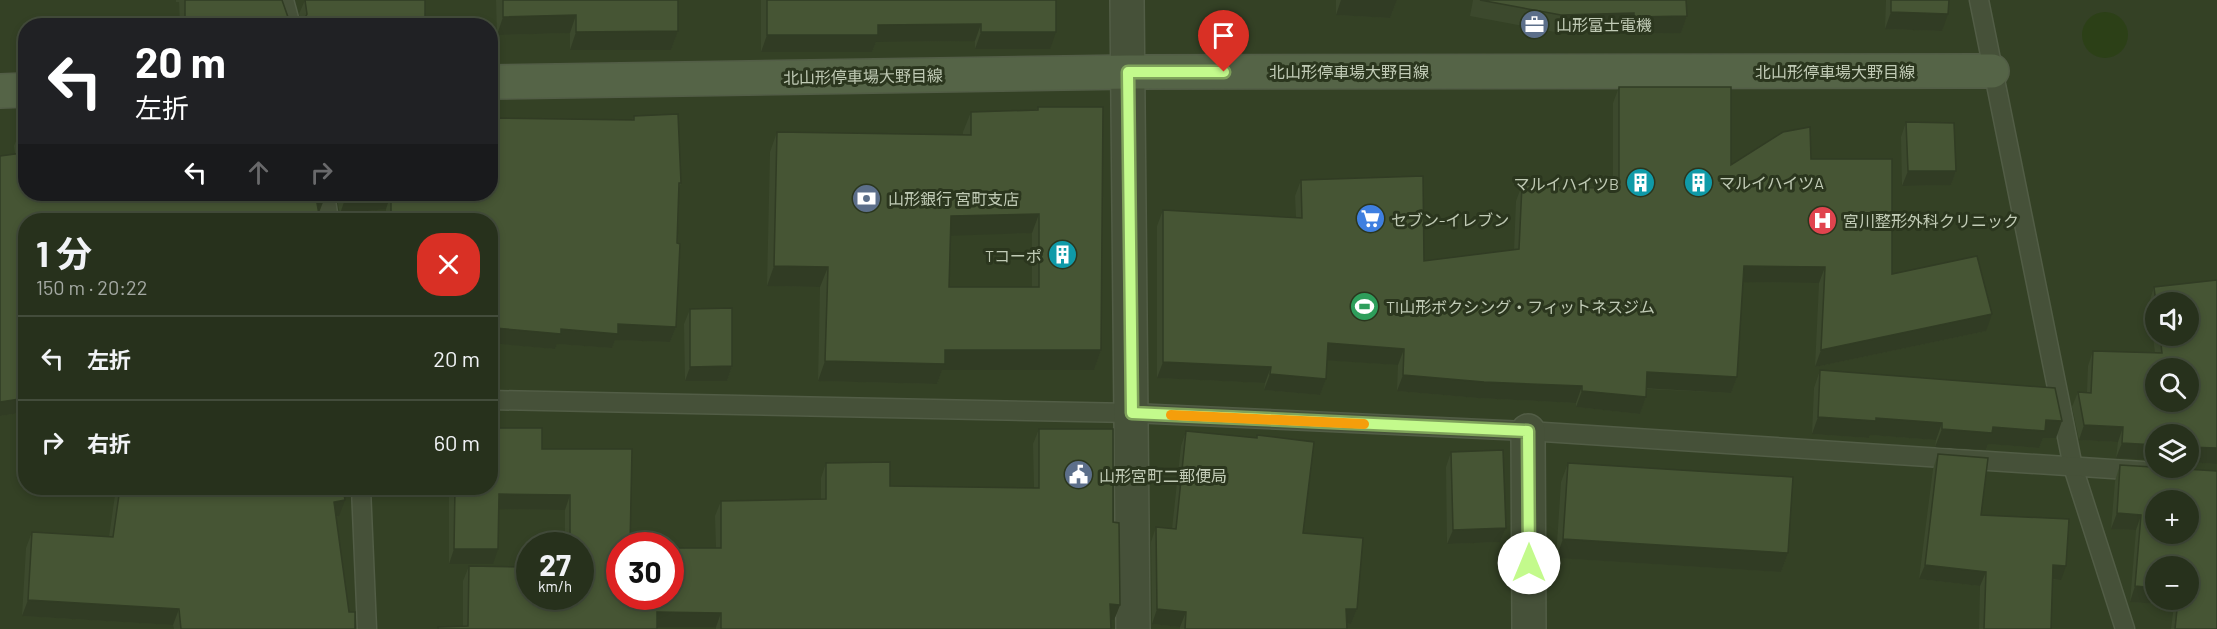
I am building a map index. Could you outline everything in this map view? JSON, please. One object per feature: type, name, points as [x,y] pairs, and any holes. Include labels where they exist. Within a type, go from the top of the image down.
[{"type":"main road","name":"北山形停車場大野目線","points":[[498,82],[1128,72],[1992,71]]},
{"type":"main road","points":[[0,91],[18,90]]},
{"type":"street","points":[[1127,0],[1133,629]]},
{"type":"street","points":[[1528,431],[1529,629]]},
{"type":"lane","points":[[284,0],[289,18]]},
{"type":"lane","points":[[1979,0],[2073,467],[2125,629]]},
{"type":"lane","points":[[498,400],[1132,413],[1528,431],[2145,471]]},
{"type":"lane","points":[[361,495],[367,629]]},
{"type":"shaded area","points":[[2105,12],[2114,13],[2121,19],[2127,26],[2127,44],[2121,51],[2114,57],[2105,58],[2096,57],[2089,51],[2083,44],[2082,35],[2083,26],[2089,19],[2096,13]]},
{"type":"building","points":[[185,0],[282,0],[288,18],[185,18]]},
{"type":"building","points":[[305,0],[425,0],[425,18],[305,18],[307,14]]},
{"type":"building","points":[[503,0],[678,0],[678,31],[576,32],[576,15],[503,17]]},
{"type":"building","points":[[767,0],[1056,0],[1056,32],[981,32],[981,24],[878,25],[878,35],[767,35]]},
{"type":"building","points":[[1480,0],[1686,0],[1687,16],[1634,17],[1634,13],[1561,15]]},
{"type":"building","points":[[1891,0],[1949,0],[1948,14],[1891,12]]},
{"type":"building","points":[[1619,87],[1731,87],[1731,165],[1783,132],[1810,127],[1811,159],[1892,159],[1892,274],[1977,256],[1992,314],[1821,350],[1825,267],[1744,266],[1737,377],[1647,372],[1646,397],[1582,391],[1582,386],[1484,382],[1403,375],[1404,349],[1328,343],[1326,379],[1270,374],[1271,367],[1163,362],[1163,210],[1302,218],[1301,180],[1423,176],[1424,261],[1519,249],[1522,185],[1619,189]]},
{"type":"building","points":[[1038,107],[1103,107],[1101,350],[945,350],[945,364],[825,361],[828,267],[774,266],[777,132],[971,135],[971,112],[1038,110]],"holes":[[[1039,214],[1039,287],[949,287],[951,216]]]},
{"type":"building","points":[[678,114],[681,183],[679,183],[677,243],[680,244],[676,327],[618,324],[618,334],[561,329],[561,334],[498,328],[498,213],[391,213],[391,201],[498,201],[498,118],[634,120],[634,116]]},
{"type":"building","points":[[1906,122],[1954,123],[1956,171],[1908,171]]},
{"type":"building","points":[[18,154],[18,201],[323,202],[317,203],[319,213],[18,213],[18,399],[0,402],[0,156]]},
{"type":"building","points":[[2217,280],[2217,448],[2199,447],[2199,424],[2145,424],[2145,444],[2122,443],[2123,427],[2084,425],[2078,392],[2091,393],[2093,351],[2162,353],[2161,346],[2199,346],[2199,292],[2155,292],[2154,287]]},
{"type":"building","points":[[732,308],[732,366],[690,367],[690,309]]},
{"type":"building","points":[[1820,370],[2055,388],[2062,421],[2046,420],[2045,431],[1993,427],[1992,433],[1942,429],[1942,423],[1876,418],[1876,421],[1818,417]]},
{"type":"building","points":[[498,428],[542,428],[542,449],[632,449],[630,532],[606,532],[606,610],[684,610],[684,548],[721,548],[721,501],[826,499],[826,463],[890,462],[890,486],[1039,488],[1039,429],[1113,429],[1113,522],[1119,523],[1120,605],[1110,604],[1111,629],[721,629],[721,613],[657,612],[657,629],[438,629],[438,627],[468,626],[469,566],[516,567],[516,610],[594,610],[594,532],[570,532],[570,495],[499,494],[498,549],[454,549],[455,495],[498,495]]},
{"type":"building","points":[[1186,431],[1257,438],[1257,435],[1314,442],[1303,533],[1363,538],[1357,609],[1346,609],[1347,629],[1185,629],[1186,612],[1157,609],[1156,527],[1176,529]]},
{"type":"building","points":[[1503,450],[1506,528],[1453,530],[1451,452]]},
{"type":"building","points":[[1938,454],[1988,458],[1981,515],[2069,519],[2066,566],[2053,565],[2051,629],[1984,629],[1986,572],[1925,565]]},
{"type":"building","points":[[1568,463],[1793,477],[1788,553],[1563,539]]},
{"type":"building","points":[[2120,465],[2145,467],[2145,478],[2199,478],[2199,470],[2217,471],[2217,629],[2175,629],[2177,610],[2199,610],[2199,556],[2145,556],[2145,587],[2135,586],[2141,515],[2117,513]]},
{"type":"building","points":[[119,495],[344,495],[345,500],[334,502],[349,612],[355,612],[355,629],[181,629],[179,609],[28,600],[32,532],[113,537]]},
{"type":"slow traffic","points":[[1171,415],[1364,424]]},
{"type":"place","name":"山形富士電機","points":[[1535,24]]},
{"type":"place","name":"マルイハイツA","points":[[1698,182]]},
{"type":"place","name":"マルイハイツB","points":[[1640,183]]},
{"type":"place","name":"山形銀行 宮町支店","points":[[867,198]]},
{"type":"place","name":"セブン-イレブン","points":[[1370,219]]},
{"type":"place","name":"宮川整形外科クリニック","points":[[1822,220]]},
{"type":"place","name":"Tコーポ","points":[[1063,255]]},
{"type":"place","name":"TI山形ボクシング・フィットネスジム","points":[[1365,306]]},
{"type":"place","name":"山形宮町二郵便局","points":[[1078,475]]},
{"type":"route","points":[[1224,72],[1128,72],[1132,413],[1528,431],[1529,563]]}]
